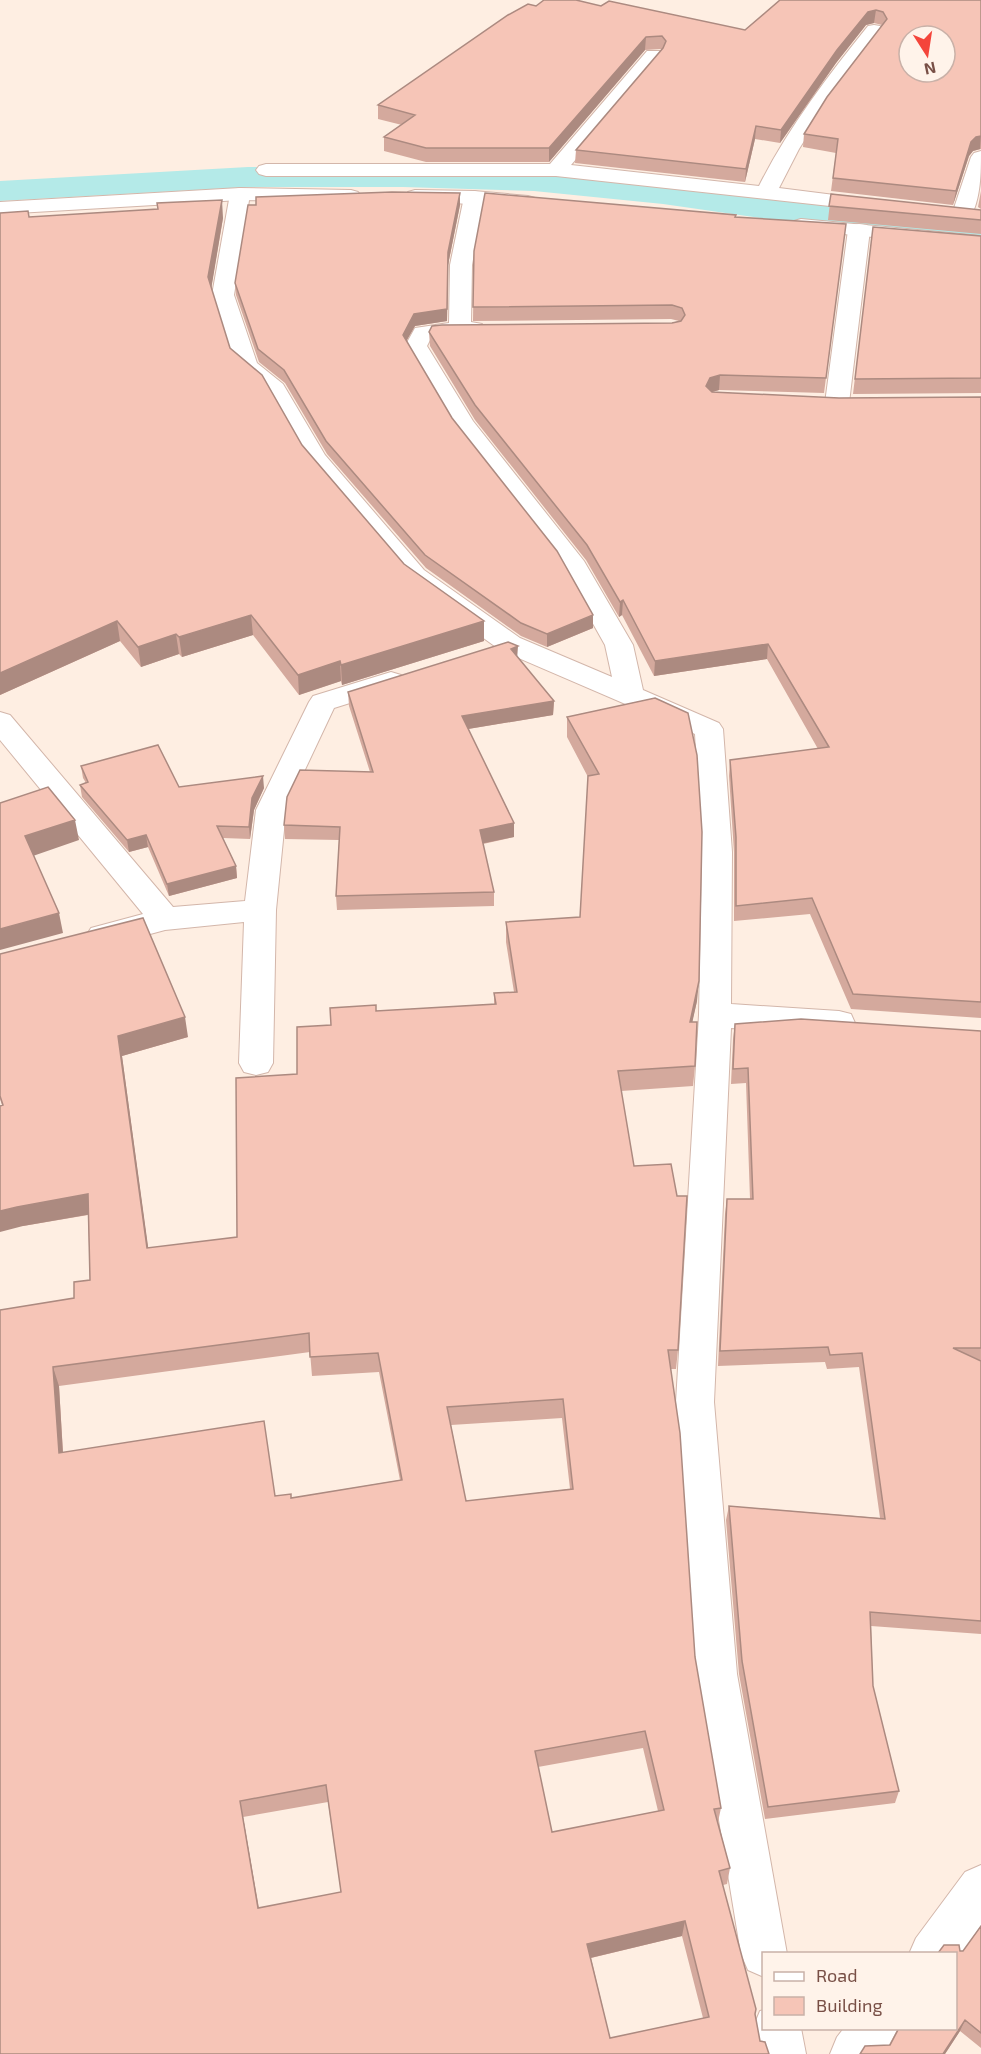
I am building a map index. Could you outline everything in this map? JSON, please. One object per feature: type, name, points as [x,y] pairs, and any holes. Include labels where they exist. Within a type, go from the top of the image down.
[{"type":"street","points":[[766,193],[778,166],[820,97],[874,30]]},
{"type":"street","points":[[556,170],[654,56]]},
{"type":"street","points":[[939,212],[972,215],[981,156]]},
{"type":"street","points":[[266,170],[556,170],[893,207]]},
{"type":"street","points":[[240,194],[223,295],[246,366],[275,389],[314,458],[415,576],[510,645],[709,729],[717,852],[715,1015],[695,1402],[716,1674],[764,1952]]},
{"type":"street","points":[[0,208],[240,194],[369,196]]},
{"type":"street","points":[[392,196],[474,197],[544,203]]},
{"type":"street","points":[[460,330],[461,265],[474,197]]},
{"type":"street","points":[[778,223],[981,242]]},
{"type":"street","points":[[836,403],[859,230]]},
{"type":"street","points":[[495,329],[423,333],[416,346],[463,424],[571,561],[619,645],[630,695]]},
{"type":"street","points":[[477,655],[510,645]]},
{"type":"street","points":[[256,1063],[260,910],[271,810],[323,702],[422,672]]},
{"type":"street","points":[[0,721],[165,919]]},
{"type":"street","points":[[77,942],[165,919],[260,910]]},
{"type":"street","points":[[715,1015],[866,1024]]},
{"type":"street","points":[[933,1952],[981,1888]]},
{"type":"street","points":[[777,2030],[782,2054]]},
{"type":"street","points":[[854,2054],[872,2030]]},
{"type":"building","points":[[544,0],[576,0],[601,6],[609,1],[745,30],[780,0],[981,0],[981,136],[971,142],[956,191],[833,178],[838,139],[804,134],[827,97],[887,19],[883,12],[876,10],[868,12],[837,50],[781,130],[756,126],[746,169],[576,150],[663,48],[666,41],[662,36],[646,37],[549,148],[426,148],[384,137],[415,115],[378,105],[508,15],[528,4],[536,6]]},
{"type":"building","points":[[392,192],[460,193],[448,252],[447,309],[414,314],[403,335],[452,418],[557,551],[593,615],[547,634],[521,623],[425,555],[326,441],[284,370],[258,349],[235,283],[248,205],[256,205],[256,197]]},
{"type":"building","points":[[485,193],[736,215],[735,217],[846,224],[826,378],[720,375],[710,378],[706,386],[712,392],[839,398],[981,397],[981,1002],[853,994],[812,898],[736,906],[736,837],[730,760],[829,747],[768,644],[655,661],[623,600],[620,602],[587,545],[475,405],[429,332],[432,326],[442,325],[672,323],[681,321],[685,315],[682,308],[672,305],[473,307],[474,251]]},
{"type":"building","points":[[831,194],[981,210],[981,220],[829,206]]},
{"type":"building","points":[[222,200],[208,277],[230,348],[262,375],[302,445],[404,564],[484,621],[341,665],[340,661],[298,675],[251,615],[179,637],[176,634],[138,647],[117,621],[0,673],[0,213],[28,211],[29,217],[158,209],[157,203]]},
{"type":"building","points":[[873,227],[981,236],[981,378],[855,379]]},
{"type":"building","points":[[508,642],[518,646],[511,649],[554,701],[462,716],[514,823],[480,830],[494,892],[336,896],[340,827],[284,825],[287,797],[300,770],[373,772],[348,692]]},
{"type":"building","points":[[655,698],[688,713],[697,755],[702,832],[699,981],[690,1022],[697,1022],[695,1066],[618,1071],[634,1166],[671,1164],[677,1196],[687,1196],[678,1350],[668,1350],[680,1433],[695,1657],[721,1808],[714,1809],[730,1868],[719,1871],[756,2009],[760,2041],[765,2042],[769,2054],[0,2054],[0,1310],[74,1298],[74,1282],[90,1280],[88,1194],[0,1211],[0,1106],[3,1105],[0,1096],[0,954],[143,918],[185,1017],[118,1036],[147,1248],[237,1237],[236,1078],[297,1074],[297,1027],[331,1025],[330,1008],[376,1005],[376,1011],[496,1004],[494,993],[517,992],[506,922],[580,917],[588,776],[599,774],[567,717]],"holes":[[[309,1333],[310,1357],[378,1353],[402,1480],[291,1498],[291,1494],[275,1496],[264,1421],[59,1453],[53,1367]],[[563,1399],[573,1489],[466,1501],[447,1407]],[[645,1731],[664,1810],[552,1832],[535,1751]],[[326,1785],[341,1892],[258,1908],[240,1801]],[[685,1921],[709,2017],[610,2038],[587,1944]]]},
{"type":"building","points":[[158,745],[179,787],[263,776],[252,798],[249,827],[217,826],[236,866],[167,884],[146,835],[127,840],[80,785],[88,782],[81,766]]},
{"type":"building","points":[[48,787],[75,820],[25,836],[59,913],[0,929],[0,803]]},
{"type":"building","points":[[801,1019],[981,1031],[981,1348],[953,1348],[981,1361],[981,1621],[870,1612],[873,1686],[899,1791],[768,1807],[742,1661],[729,1506],[885,1519],[862,1353],[830,1355],[828,1347],[720,1351],[727,1199],[753,1199],[748,1068],[733,1069],[735,1024]]},
{"type":"building","points":[[981,1926],[981,2033],[965,2020],[943,2054],[860,2054],[865,2046],[890,2045],[898,2030],[957,2030],[957,1952],[939,1952],[944,1945],[959,1945],[960,1951],[963,1951]]},
{"type":"waterway","points":[[0,191],[248,177],[403,177],[534,181],[663,194],[775,209],[913,218],[981,227]]}]
